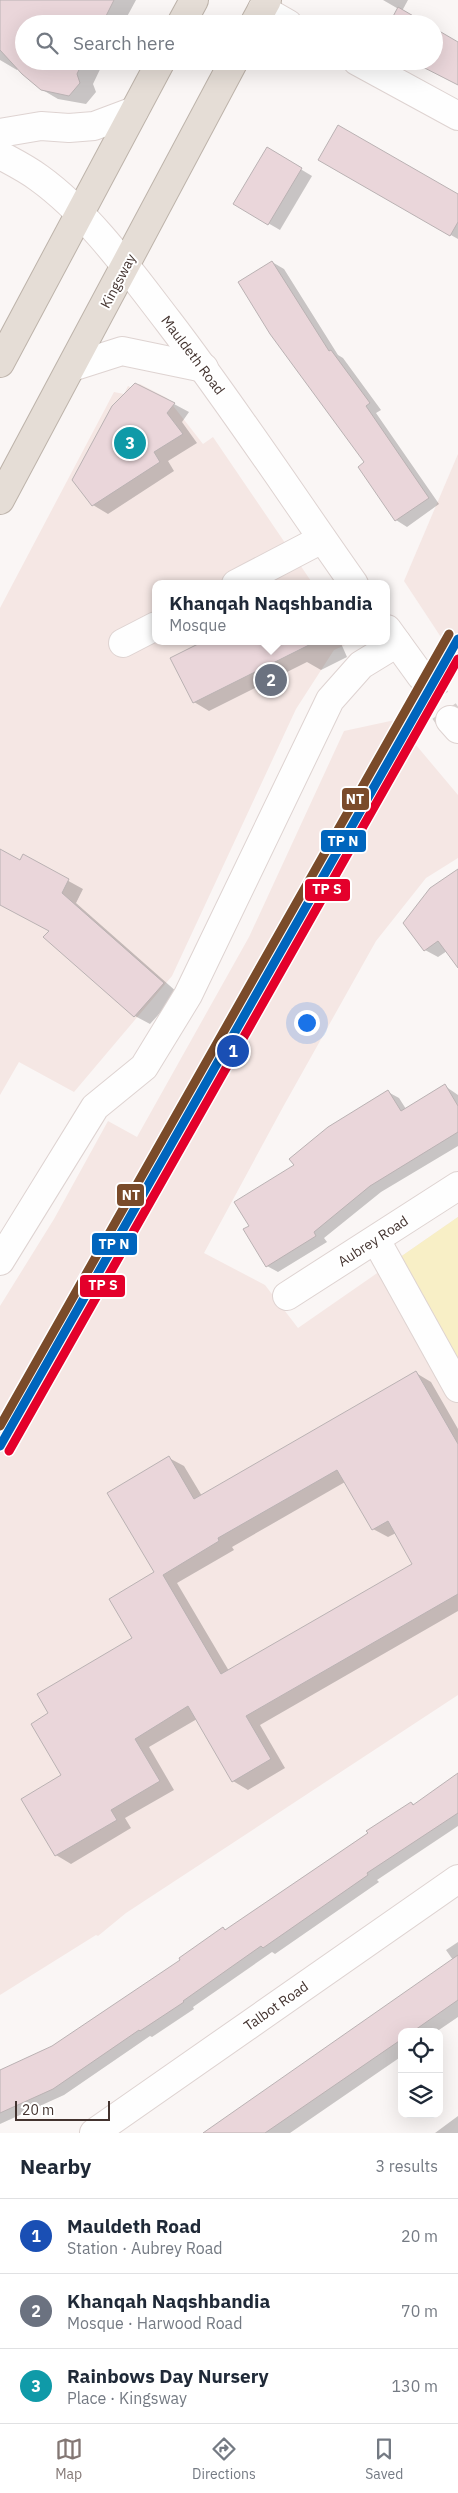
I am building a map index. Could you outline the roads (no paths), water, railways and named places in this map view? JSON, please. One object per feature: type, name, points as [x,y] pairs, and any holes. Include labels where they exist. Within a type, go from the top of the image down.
[{"type":"highway","points":[[186,15],[194,0]]},
{"type":"highway","points":[[0,363],[78,213],[156,70]]},
{"type":"highway","name":"Kingsway","points":[[0,500],[229,70]]},
{"type":"street","points":[[374,70],[458,116]]},
{"type":"street","points":[[0,132],[41,126],[69,128],[94,126],[134,111]]},
{"type":"street","name":"Mauldeth Road","points":[[0,155],[39,178],[78,213],[126,266],[204,368],[351,580]]},
{"type":"street","points":[[72,367],[122,350],[204,368]]},
{"type":"street","points":[[244,580],[322,539]]},
{"type":"street","points":[[123,643],[152,628]]},
{"type":"street","points":[[391,635],[421,676]]},
{"type":"street","points":[[0,1260],[95,1107],[144,1067],[188,995],[330,700],[360,665],[381,645]]},
{"type":"street","name":"Aubrey Road","points":[[287,1296],[458,1186]]},
{"type":"street","points":[[376,1240],[458,1388]]},
{"type":"street","name":"Talbot Road","points":[[94,2133],[458,1879]]},
{"type":"tunnel","points":[[421,676],[450,720]]},
{"type":"place","name":"Rainbows Day Nursery","points":[[130,443]]},
{"type":"place","name":"Khanqah Naqshbandia","points":[[271,680]]},
{"type":"place","name":"Mauldeth Road","points":[[233,1051]]}]
